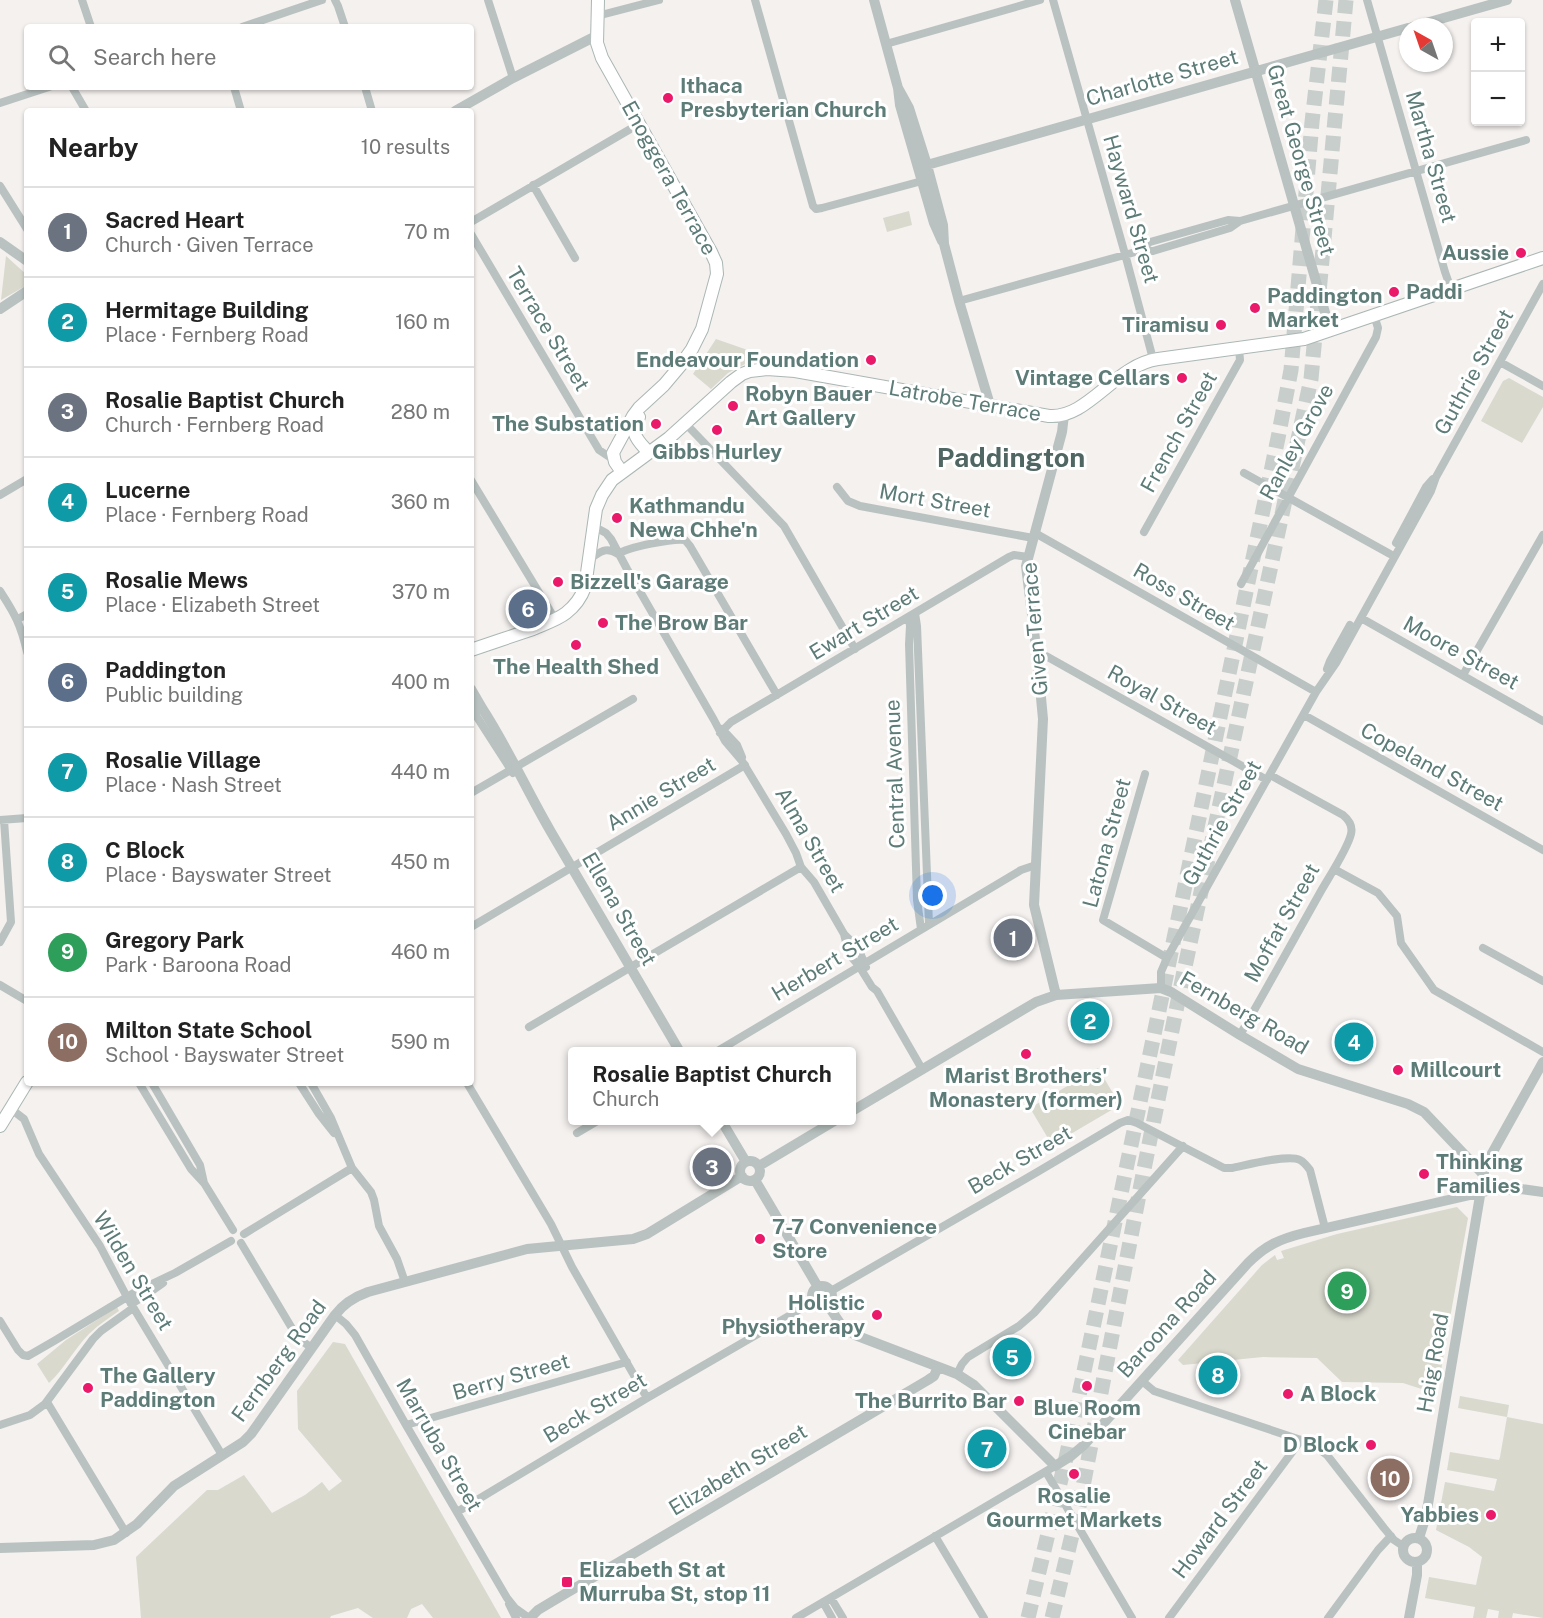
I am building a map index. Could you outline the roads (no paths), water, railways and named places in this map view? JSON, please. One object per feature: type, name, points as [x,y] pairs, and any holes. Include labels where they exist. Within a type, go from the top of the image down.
[{"type":"main road","name":"Enoggera Terrace","points":[[598,0],[596,36],[602,58],[711,252],[717,268],[717,279],[698,339],[680,366],[642,412],[636,424],[635,436],[645,448]]},
{"type":"main road","points":[[1064,416],[1079,408],[1128,370],[1153,359],[1298,340],[1543,258]]},
{"type":"main road","name":"Latrobe Terrace","points":[[474,649],[555,620],[568,611],[581,597],[586,580],[596,509],[610,482],[645,448],[669,438],[737,377],[747,372],[767,369],[795,371],[1049,416],[1064,416]]},
{"type":"main road","name":"Enoggera Terrace","points":[[615,460],[614,453],[634,414],[664,385]]},
{"type":"main road","points":[[617,446],[629,440],[636,441],[645,448]]},
{"type":"main road","points":[[615,460],[622,472]]},
{"type":"main road","points":[[0,1126],[25,1086]]},
{"type":"street","points":[[82,0],[90,24]]},
{"type":"street","points":[[251,24],[322,0]]},
{"type":"street","points":[[335,0],[344,24]]},
{"type":"street","points":[[488,0],[513,78]]},
{"type":"street","points":[[597,16],[659,0]]},
{"type":"street","points":[[756,0],[813,206],[820,209],[922,181]]},
{"type":"street","points":[[874,0],[898,88],[900,105],[935,228],[944,244]]},
{"type":"street","points":[[886,44],[1040,0]]},
{"type":"street","name":"Hayward Street","points":[[1053,0],[1153,359]]},
{"type":"street","name":"Great George Street","points":[[1235,0],[1330,330]]},
{"type":"street","name":"Martha Street","points":[[1367,0],[1451,289]]},
{"type":"street","points":[[1444,18],[1507,0]]},
{"type":"street","name":"Charlotte Street","points":[[927,165],[1399,31]]},
{"type":"street","points":[[460,108],[596,36]]},
{"type":"street","points":[[898,88],[909,108],[927,165],[943,225],[944,244],[958,301],[990,405]]},
{"type":"street","points":[[0,104],[40,90]]},
{"type":"street","points":[[74,90],[84,108]]},
{"type":"street","points":[[235,90],[240,108]]},
{"type":"street","points":[[366,90],[371,108]]},
{"type":"street","points":[[474,220],[639,124]]},
{"type":"street","points":[[958,301],[1138,251],[1150,242],[1228,220],[1240,221],[1526,140]]},
{"type":"street","points":[[533,185],[574,258]]},
{"type":"street","points":[[0,186],[24,224]]},
{"type":"street","name":"Terrace Street","points":[[474,239],[601,452],[615,460]]},
{"type":"street","points":[[0,242],[24,259]]},
{"type":"street","name":"Guthrie Street","points":[[1161,988],[1161,972],[1167,958],[1324,678],[1336,663],[1543,284]]},
{"type":"street","points":[[0,309],[24,293]]},
{"type":"street","name":"Ranley Grove","points":[[1241,584],[1376,336],[1378,328],[1374,315]]},
{"type":"street","name":"French Street","points":[[1144,532],[1240,360],[1239,348]]},
{"type":"street","points":[[1500,362],[1543,386]]},
{"type":"street","name":"Given Terrace","points":[[1056,995],[1034,905],[1043,719],[1026,566],[1062,432],[1064,416]]},
{"type":"street","points":[[685,423],[784,525],[855,649]]},
{"type":"street","points":[[596,442],[606,447],[617,446]]},
{"type":"street","points":[[1244,473],[1390,554]]},
{"type":"street","name":"Guthrie Street","points":[[1324,678],[1330,661],[1426,487],[1436,477]]},
{"type":"street","points":[[0,495],[24,481]]},
{"type":"street","points":[[474,485],[555,620]]},
{"type":"street","name":"Mort Street","points":[[837,487],[848,501],[860,506],[1034,536]]},
{"type":"street","name":"Alma Street","points":[[593,526],[609,536],[714,720],[722,732],[738,747],[745,765],[795,850],[801,867],[813,880],[844,934],[857,946],[862,965],[874,980],[877,991],[922,1069]]},
{"type":"street","points":[[1463,675],[1543,535]]},
{"type":"street","name":"Ross Street","points":[[1034,536],[1316,692]]},
{"type":"street","points":[[589,559],[605,549],[618,554],[629,549],[685,540],[777,695]]},
{"type":"street","name":"Ewart Street","points":[[722,732],[731,722],[1014,555],[1028,557]]},
{"type":"street","points":[[0,591],[18,619],[24,638]]},
{"type":"street","name":"Central Avenue","points":[[912,615],[917,626],[925,926]]},
{"type":"street","points":[[18,619],[24,616]]},
{"type":"street","name":"Moore Street","points":[[1360,618],[1543,721]]},
{"type":"street","name":"Royal Street","points":[[1037,655],[1046,656],[1343,815],[1352,826]]},
{"type":"street","name":"Ellena Street","points":[[474,694],[513,768]]},
{"type":"street","name":"Ellena Street","points":[[474,699],[482,708]]},
{"type":"street","points":[[474,791],[633,699]]},
{"type":"street","name":"Ellena Street","points":[[474,709],[477,717],[525,786],[677,1047]]},
{"type":"street","name":"Copeland Street","points":[[1304,715],[1543,850]]},
{"type":"street","name":"Annie Street","points":[[474,925],[745,765]]},
{"type":"street","name":"Latona Street","points":[[1145,774],[1103,920],[1167,958]]},
{"type":"street","points":[[0,942],[12,922],[2,820],[24,818]]},
{"type":"street","name":"Moffat Street","points":[[1240,1035],[1334,869],[1350,838],[1352,826]]},
{"type":"street","name":"Herbert Street","points":[[724,1047],[925,926],[1021,870],[1036,865]]},
{"type":"street","points":[[529,1027],[801,867]]},
{"type":"street","points":[[1334,869],[1378,893],[1397,916],[1401,943],[1434,990],[1543,1052]]},
{"type":"street","points":[[1483,948],[1543,981]]},
{"type":"street","points":[[0,985],[24,999]]},
{"type":"street","name":"Fernberg Road","points":[[856,1109],[1027,1007],[1056,995],[1161,988],[1298,1069],[1408,1104],[1425,1112],[1492,1186],[1499,1189]]},
{"type":"street","name":"Haig Road","points":[[1419,1538],[1426,1516],[1488,1160],[1543,1062]]},
{"type":"street","points":[[141,1086],[191,1169],[204,1183],[233,1230]]},
{"type":"street","points":[[154,1086],[200,1166],[204,1183]]},
{"type":"street","points":[[301,1086],[342,1143]]},
{"type":"street","points":[[313,1086],[331,1118],[352,1168],[371,1192],[379,1226],[399,1264],[405,1282]]},
{"type":"street","points":[[469,1086],[551,1224],[572,1267],[647,1398]]},
{"type":"street","name":"Wilden Street","points":[[11,1109],[24,1119],[39,1154],[99,1246],[130,1303],[222,1455]]},
{"type":"street","name":"Beck Street","points":[[831,1291],[1125,1121],[1137,1123],[1224,1168],[1286,1158],[1299,1159],[1310,1170],[1325,1228]]},
{"type":"street","points":[[577,1133],[591,1125]]},
{"type":"street","points":[[724,1125],[746,1162]]},
{"type":"street","points":[[759,1166],[828,1125]]},
{"type":"street","points":[[957,1374],[968,1357],[1019,1326],[1035,1313],[1183,1146]]},
{"type":"street","points":[[752,1161],[759,1166],[760,1172],[755,1180],[746,1180],[742,1176],[741,1166],[746,1162],[752,1161]]},
{"type":"street","points":[[244,1234],[352,1168]]},
{"type":"street","name":"Fernberg Road","points":[[0,1548],[94,1545],[114,1540],[126,1533],[174,1486],[243,1442],[251,1434],[340,1308],[351,1299],[527,1249],[633,1239],[647,1234],[742,1176]]},
{"type":"street","points":[[755,1180],[818,1287]]},
{"type":"street","name":"Baroona Road","points":[[796,1618],[1071,1456],[1084,1445],[1255,1256],[1277,1241],[1481,1192],[1521,1189],[1543,1192]]},
{"type":"street","points":[[231,1241],[237,1244],[245,1238],[241,1230],[233,1230]]},
{"type":"street","points":[[231,1241],[230,1234],[233,1230]]},
{"type":"street","points":[[0,1321],[19,1351],[27,1356],[130,1303],[231,1241]]},
{"type":"street","points":[[241,1243],[296,1335],[312,1348]]},
{"type":"street","points":[[818,1287],[827,1287],[831,1291],[832,1297],[827,1304],[818,1305],[813,1300],[812,1294],[818,1287]]},
{"type":"street","name":"Beck Street","points":[[457,1512],[813,1300]]},
{"type":"street","points":[[0,1425],[30,1414],[47,1402],[95,1337],[130,1303]]},
{"type":"street","points":[[827,1304],[842,1326],[855,1335],[957,1374],[974,1385],[1050,1469],[1132,1618]]},
{"type":"street","name":"Marruba Street","points":[[335,1315],[355,1335],[507,1598],[516,1618]]},
{"type":"street","name":"Berry Street","points":[[406,1425],[627,1362]]},
{"type":"street","name":"Elizabeth Street","points":[[530,1618],[538,1610],[928,1380],[934,1376],[938,1367]]},
{"type":"street","points":[[1142,1381],[1154,1390],[1316,1447],[1327,1455],[1391,1536],[1403,1546]]},
{"type":"street","points":[[47,1402],[126,1533]]},
{"type":"street","name":"Howard Street","points":[[1169,1618],[1301,1440]]},
{"type":"street","points":[[935,1536],[984,1618]]},
{"type":"street","points":[[1328,1618],[1391,1536]]},
{"type":"street","points":[[1411,1538],[1419,1538],[1425,1543],[1427,1551],[1424,1558],[1417,1562],[1410,1562],[1404,1557],[1403,1546],[1411,1538]]},
{"type":"street","points":[[1409,1618],[1417,1575],[1417,1562]]},
{"type":"street","name":"Marruba Street","points":[[507,1598],[530,1618]]},
{"type":"street","points":[[827,1600],[832,1618]]},
{"type":"street","points":[[827,1600],[843,1618]]},
{"type":"street","name":"Elizabeth Street","points":[[538,1618],[554,1601]]},
{"type":"tunnel","points":[[1028,1618],[1066,1458],[1291,370],[1312,122],[1326,0]]},
{"type":"tunnel","points":[[1052,1618],[1080,1502],[1183,976],[1311,379],[1346,0]]},
{"type":"place","name":"Ithaca Presbyterian Church","points":[[668,98]]},
{"type":"place","name":"Aussie","points":[[1521,253]]},
{"type":"place","name":"Paddi","points":[[1394,292]]},
{"type":"place","name":"Paddington Market","points":[[1255,308]]},
{"type":"place","name":"Tiramisu","points":[[1221,325]]},
{"type":"place","name":"Endeavour Foundation","points":[[871,360]]},
{"type":"place","name":"Vintage Cellars","points":[[1182,378]]},
{"type":"place","name":"Robyn Bauer Art Gallery","points":[[733,406]]},
{"type":"place","name":"The Substation","points":[[656,424]]},
{"type":"place","name":"Gibbs Hurley","points":[[717,430]]},
{"type":"place","name":"Kathmandu Newa Chhe'n","points":[[617,518]]},
{"type":"place","name":"Bizzell's Garage","points":[[558,582]]},
{"type":"place","name":"Paddington","points":[[528,609]]},
{"type":"place","name":"The Brow Bar","points":[[603,623]]},
{"type":"place","name":"The Health Shed","points":[[576,645]]},
{"type":"place","name":"Sacred Heart","points":[[1013,938]]},
{"type":"place","name":"Hermitage Building","points":[[1090,1021]]},
{"type":"place","name":"Lucerne","points":[[1354,1042]]},
{"type":"place","name":"Marist Brothers' Monastery (former)","points":[[1026,1054]]},
{"type":"place","name":"Millcourt","points":[[1398,1070]]},
{"type":"place","name":"Rosalie Baptist Church","points":[[712,1167]]},
{"type":"place","name":"Thinking Families","points":[[1424,1174]]},
{"type":"place","name":"7-7 Convenience Store","points":[[760,1239]]},
{"type":"place","name":"Gregory Park","points":[[1347,1291]]},
{"type":"place","name":"Holistic Physiotherapy","points":[[877,1315]]},
{"type":"place","name":"Rosalie Mews","points":[[1012,1357]]},
{"type":"place","name":"C Block","points":[[1218,1375]]},
{"type":"place","name":"Blue Room Cinebar","points":[[1087,1386]]},
{"type":"place","name":"The Gallery Paddington","points":[[88,1388]]},
{"type":"place","name":"A Block","points":[[1288,1394]]},
{"type":"place","name":"The Burrito Bar","points":[[1019,1401]]},
{"type":"place","name":"D Block","points":[[1371,1445]]},
{"type":"place","name":"Rosalie Village","points":[[987,1449]]},
{"type":"place","name":"Rosalie Gourmet Markets","points":[[1074,1474]]},
{"type":"place","name":"Milton State School","points":[[1390,1478]]},
{"type":"place","name":"Yabbies","points":[[1491,1515]]},
{"type":"place","name":"Elizabeth St at Murruba St, stop 11","points":[[567,1582]]},
{"type":"district","name":"Paddington","points":[[1011,458]]}]
